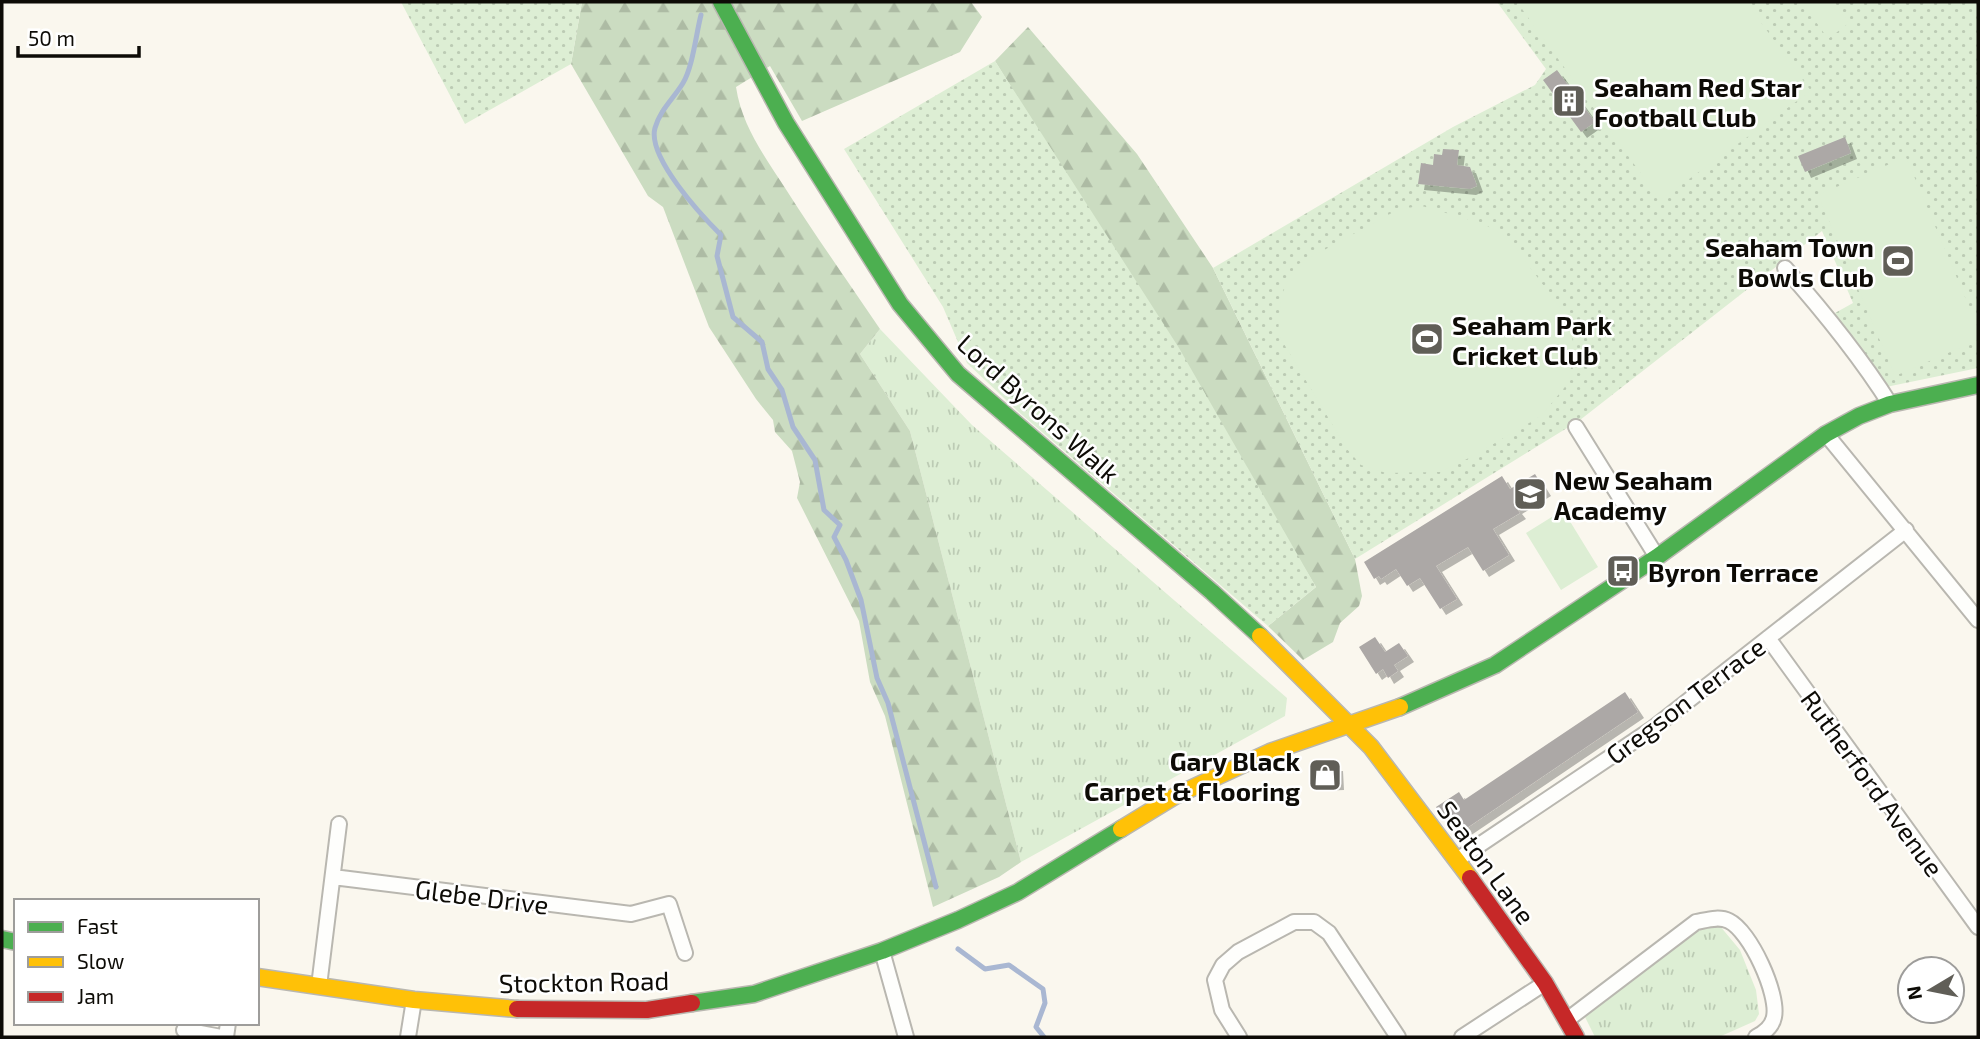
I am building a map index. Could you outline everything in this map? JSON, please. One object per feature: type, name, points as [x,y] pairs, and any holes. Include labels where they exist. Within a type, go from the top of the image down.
[{"type":"main road","name":"Lord Byrons Walk","points":[[721,2],[786,123],[900,304],[929,342],[958,374],[1212,592],[1285,660],[1347,725]]},
{"type":"main road","name":"Stockton Road","points":[[259,977],[414,1000],[535,1012],[647,1010],[754,994],[882,951],[1018,892],[1175,796],[1270,752],[1401,706],[1495,665],[1657,557],[1826,435],[1859,416],[1890,404],[1978,385]]},
{"type":"main road","name":"Seaton Lane","points":[[1347,725],[1371,747],[1457,860],[1545,983],[1576,1037]]},
{"type":"street","points":[[1785,268],[1871,374],[1890,404]]},
{"type":"street","points":[[1576,427],[1657,557]]},
{"type":"street","points":[[1826,435],[1978,620]]},
{"type":"street","name":"Gregson Terrace","points":[[1457,860],[1652,729],[1906,530]]},
{"type":"street","name":"Rutherford Avenue","points":[[1768,638],[1978,928]]},
{"type":"street","points":[[319,986],[340,824]]},
{"type":"street","name":"Glebe Drive","points":[[333,877],[631,914],[669,904],[685,953]]},
{"type":"street","points":[[1567,1020],[1696,922],[1713,918],[1727,919],[1740,929],[1750,943],[1774,1001],[1774,1019],[1765,1032],[1756,1037]]},
{"type":"street","points":[[1239,1037],[1222,1010],[1215,980],[1223,965],[1238,952],[1294,922],[1314,922],[1329,933],[1398,1037]]},
{"type":"street","points":[[882,951],[906,1037]]},
{"type":"street","points":[[1462,1037],[1545,983]]},
{"type":"street","points":[[408,1037],[414,1000]]},
{"type":"street","points":[[184,1030],[221,1037]]},
{"type":"green space","points":[[401,2],[582,2],[571,64],[465,124]]},
{"type":"green space","points":[[582,2],[971,2],[982,17],[960,52],[802,121],[770,66],[736,87],[749,129],[763,154],[880,329],[860,354],[910,431],[1021,862],[999,877],[933,907],[885,716],[870,682],[859,621],[797,498],[800,482],[792,451],[775,432],[773,420],[709,327],[663,207],[648,196],[571,64]]},
{"type":"green space","points":[[1497,2],[1978,2],[1978,368],[1886,387],[1835,313],[1853,303],[1822,231],[1580,420],[1355,559],[1213,268],[1453,127],[1535,85],[1546,69]]},
{"type":"green space","points":[[1517,2],[1746,2],[1811,91],[1660,200]]},
{"type":"green space","points":[[1802,2],[1834,2],[1849,23],[1828,39]]},
{"type":"green space","points":[[1028,27],[1137,154],[1213,268],[1355,559],[1362,596],[1359,606],[1340,623],[1333,642],[1303,660],[1268,626],[1316,587],[995,61]]},
{"type":"green space","points":[[995,61],[1179,348],[1316,587],[1268,626],[1021,414],[967,363],[943,307],[844,149]]},
{"type":"green space","name":"Seaham Town Bowls Club","points":[[1906,157],[1978,328],[1978,340],[1895,376],[1818,195]]},
{"type":"green space","name":"Seaham Park Cricket Club","points":[[1422,206],[1484,224],[1509,239],[1561,309],[1574,344],[1569,382],[1541,416],[1473,456],[1440,472],[1386,473],[1361,465],[1347,449],[1278,334],[1281,296],[1295,266],[1399,209]]},
{"type":"green space","points":[[880,329],[972,425],[1287,698],[1285,716],[1021,862],[910,431],[860,354]]},
{"type":"green space","points":[[1563,510],[1598,567],[1561,590],[1526,533]]},
{"type":"green space","points":[[1712,925],[1720,926],[1740,950],[1756,990],[1759,1014],[1755,1021],[1719,1037],[1595,1037],[1585,1017],[1695,932]]},
{"type":"building","name":"Seaham Red Star Football Club","points":[[1557,70],[1595,122],[1581,132],[1543,80]]},
{"type":"building","name":"Seaham Town Bowls Club","points":[[1845,137],[1851,153],[1805,172],[1798,156]]},
{"type":"building","points":[[1443,149],[1459,150],[1457,165],[1470,167],[1477,186],[1470,189],[1418,184],[1421,163],[1433,165],[1434,154],[1442,155]]},
{"type":"building","points":[[1535,474],[1545,490],[1516,508],[1520,513],[1493,529],[1509,555],[1483,571],[1468,547],[1436,566],[1457,599],[1440,609],[1420,578],[1407,586],[1396,569],[1381,579],[1379,576],[1374,579],[1364,562],[1502,476],[1510,489]]},
{"type":"building","points":[[1375,637],[1385,652],[1399,643],[1408,656],[1394,665],[1398,671],[1388,678],[1383,669],[1376,674],[1359,647]]},
{"type":"building","points":[[1625,692],[1638,712],[1455,836],[1436,807],[1459,792],[1464,800]]},
{"type":"building","name":"Gary Black Carpet & Flooring","points":[[1337,765],[1338,784],[1313,785],[1312,767]]},
{"type":"waterway","points":[[701,15],[686,76],[660,115],[655,128],[655,140],[659,154],[678,185],[721,235],[717,256],[733,317],[762,342],[768,369],[782,390],[793,427],[815,460],[824,510],[840,525],[834,537],[861,600],[877,678],[888,703],[936,887]]},
{"type":"waterway","points":[[958,949],[985,969],[1009,965],[1043,989],[1045,1003],[1036,1027],[1044,1037]]},
{"type":"traffic: fast","points":[[721,2],[786,123],[900,304],[958,374],[1260,636]]},
{"type":"traffic: fast","points":[[1400,707],[1495,665],[1657,557],[1826,434],[1859,416],[1890,404],[1978,385]]},
{"type":"traffic: fast","points":[[692,1003],[754,994],[882,951],[1018,892],[1121,829]]},
{"type":"traffic: fast","points":[[2,939],[14,942]]},
{"type":"traffic: slow","points":[[1260,636],[1371,747],[1470,878]]},
{"type":"traffic: slow","points":[[1121,829],[1175,796],[1270,752],[1400,707]]},
{"type":"traffic: slow","points":[[259,977],[414,1000],[517,1009]]},
{"type":"traffic: jam","points":[[1470,878],[1545,983],[1576,1037]]},
{"type":"traffic: jam","points":[[517,1009],[647,1010],[692,1003]]},
{"type":"place","name":"Seaham Red Star Football Club","points":[[1569,101]]},
{"type":"place","name":"Seaham Town Bowls Club","points":[[1898,261]]},
{"type":"place","name":"Seaham Park Cricket Club","points":[[1427,339]]},
{"type":"place","name":"New Seaham Academy","points":[[1530,494]]},
{"type":"place","name":"Byron Terrace","points":[[1623,571]]},
{"type":"place","name":"Gary Black Carpet & Flooring","points":[[1325,775]]}]
